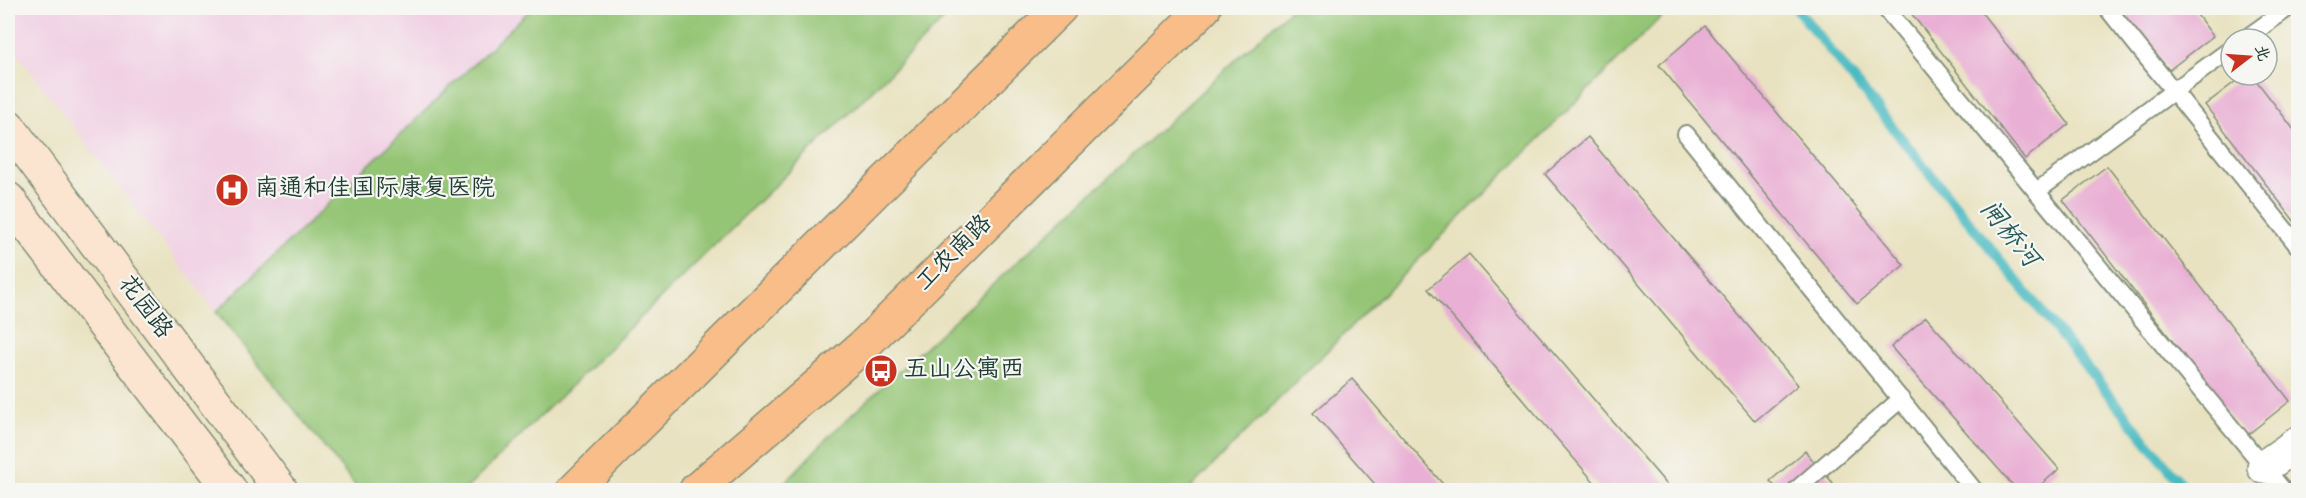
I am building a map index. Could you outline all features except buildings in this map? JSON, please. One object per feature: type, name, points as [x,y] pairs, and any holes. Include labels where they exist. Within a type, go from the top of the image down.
[{"type":"main road","points":[[574,490],[1060,8]]},
{"type":"main road","name":"工农南路","points":[[696,490],[863,346],[1204,8]]},
{"type":"main road","name":"花园路","points":[[8,126],[281,490]]},
{"type":"main road","name":"花园路","points":[[8,199],[230,490]]},
{"type":"street","points":[[2274,478],[2298,443]]},
{"type":"lane","points":[[1885,8],[2274,478]]},
{"type":"lane","points":[[2107,8],[2298,246]]},
{"type":"lane","points":[[2262,27],[2288,8]]},
{"type":"lane","points":[[2037,191],[2219,58]]},
{"type":"lane","points":[[1686,134],[1974,490]]},
{"type":"lane","points":[[1796,490],[1900,399]]},
{"type":"shaded area","name":"南通和佳国际康复医院","points":[[8,8],[532,8],[216,312],[8,42]]},
{"type":"green space","points":[[532,8],[956,8],[465,490],[359,490],[216,312]]},
{"type":"green space","points":[[1292,8],[1670,8],[1188,490],[778,490],[830,435]]},
{"type":"waterway","name":"闸桥河","points":[[1796,8],[2186,490]]},
{"type":"place","name":"南通和佳国际康复医院","points":[[232,190]]},
{"type":"place","name":"五山公寓西","points":[[881,371]]}]
